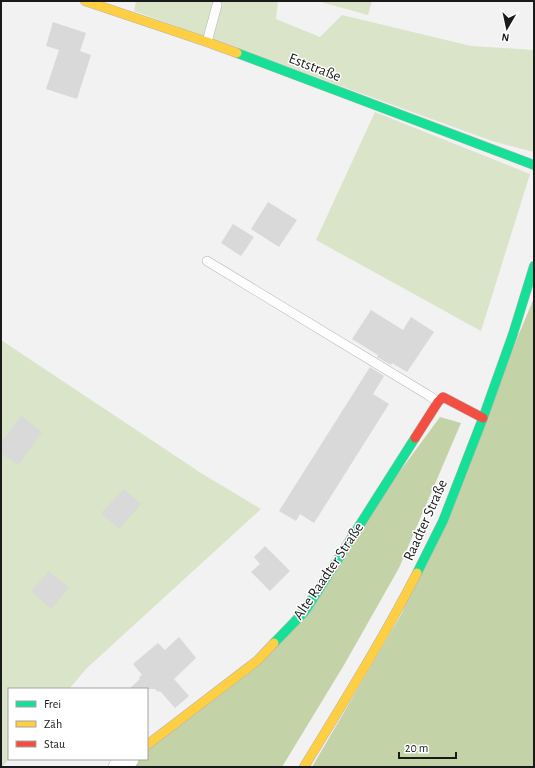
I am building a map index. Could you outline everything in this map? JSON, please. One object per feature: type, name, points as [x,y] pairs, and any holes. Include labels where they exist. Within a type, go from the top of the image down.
[{"type":"street","name":"Eststraße","points":[[85,1],[207,42],[534,165]]},
{"type":"street","name":"Raadter Straße","points":[[304,767],[398,612],[443,521],[483,418],[513,334],[534,266]]},
{"type":"street","points":[[438,402],[443,397],[483,418]]},
{"type":"street","name":"Alte Raadter Straße","points":[[148,744],[258,660],[305,611],[438,402]]},
{"type":"street","points":[[118,767],[128,760]]},
{"type":"lane","points":[[207,42],[217,5]]},
{"type":"lane","points":[[207,261],[438,402]]},
{"type":"green space","points":[[136,1],[278,1],[276,19],[320,37],[342,15],[471,46],[534,50],[534,152],[492,141],[134,11]]},
{"type":"green space","points":[[317,1],[372,1],[368,15]]},
{"type":"green space","points":[[375,112],[530,174],[481,331],[316,240]]},
{"type":"green space","points":[[534,298],[534,767],[312,767],[402,613]]},
{"type":"green space","points":[[1,340],[201,473],[261,509],[87,668],[70,688],[8,688],[8,760],[1,767]]},
{"type":"green space","points":[[440,417],[461,423],[399,568],[344,665],[282,767],[124,767],[133,760],[148,760],[148,748],[258,663]]},
{"type":"building","points":[[53,22],[86,33],[80,51],[91,55],[77,99],[46,89],[59,50],[46,46]]},
{"type":"building","points":[[268,202],[297,220],[279,247],[251,229]]},
{"type":"building","points":[[233,224],[254,237],[241,256],[221,243]]},
{"type":"building","points":[[371,310],[403,330],[411,317],[434,332],[407,372],[392,363],[391,365],[377,357],[378,355],[352,339]]},
{"type":"building","points":[[370,367],[384,376],[373,394],[389,404],[314,523],[300,514],[296,521],[279,511]]},
{"type":"building","points":[[21,416],[42,432],[18,465],[1,453],[1,443]]},
{"type":"building","points":[[124,489],[141,504],[119,529],[101,513]]},
{"type":"building","points":[[265,546],[290,571],[270,591],[251,572],[260,564],[254,557]]},
{"type":"building","points":[[49,571],[69,588],[51,609],[31,591]]},
{"type":"building","points":[[179,637],[196,658],[174,679],[189,696],[175,708],[160,691],[158,692],[155,689],[148,688],[130,688],[140,679],[139,677],[142,675],[133,664],[158,643],[165,650]]},
{"type":"traffic: fast","points":[[237,53],[534,165]]},
{"type":"traffic: fast","points":[[417,573],[443,521],[483,418],[513,334],[534,266]]},
{"type":"traffic: fast","points":[[274,643],[305,611],[415,438]]},
{"type":"traffic: slow","points":[[85,1],[237,53]]},
{"type":"traffic: slow","points":[[304,767],[377,647],[417,573]]},
{"type":"traffic: slow","points":[[148,744],[258,660],[274,643]]},
{"type":"traffic: jam","points":[[415,438],[438,402],[443,397],[483,418]]}]
